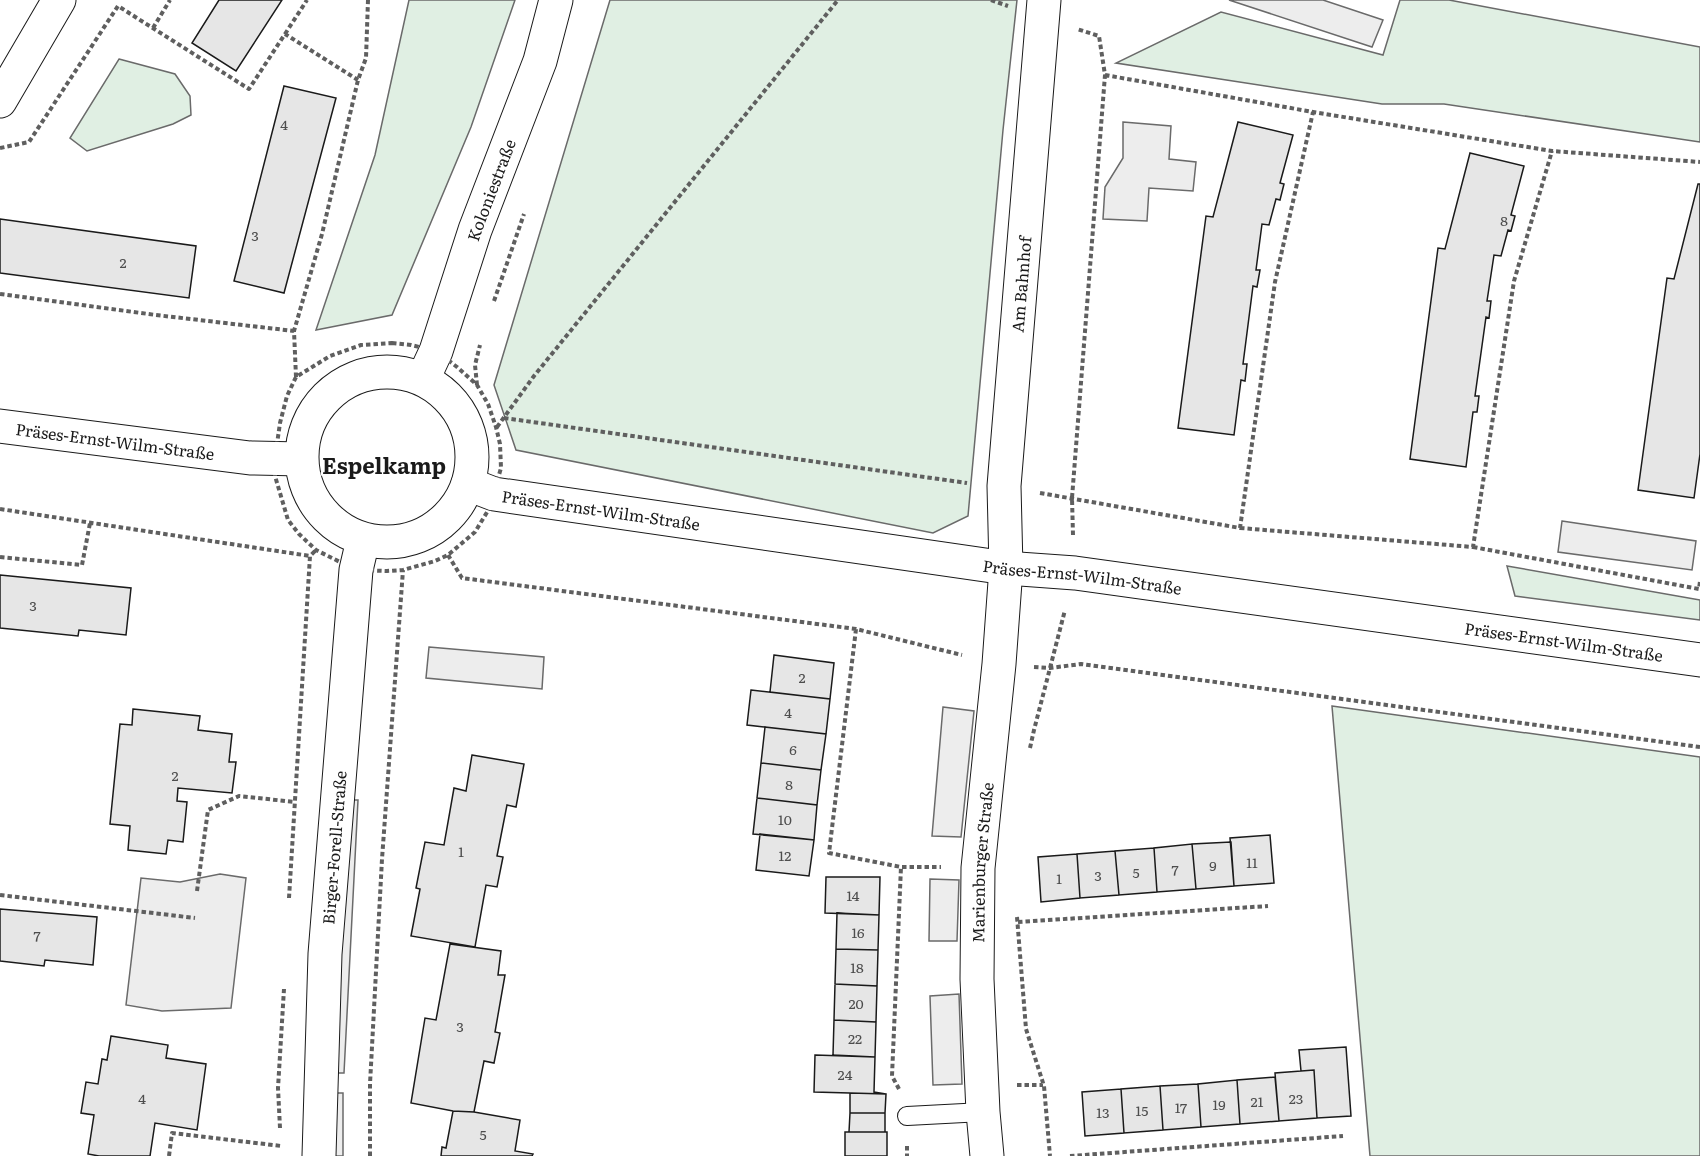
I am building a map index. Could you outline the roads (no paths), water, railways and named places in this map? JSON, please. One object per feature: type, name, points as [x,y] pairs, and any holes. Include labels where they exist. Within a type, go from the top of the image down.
[{"type":"street","points":[[4,87],[58,0]]},
{"type":"street","name":"Koloniestraße","points":[[430,365],[475,230],[540,61],[556,0]]},
{"type":"street","name":"Am Bahnhof","points":[[1006,568],[1004,486],[1042,9]]},
{"type":"street","points":[[430,365],[466,423],[481,489],[427,533],[360,555],[339,528],[319,510],[288,458],[318,405],[340,385],[367,374],[430,365]]},
{"type":"street","name":"Präses-Ernst-Wilm-Straße","points":[[0,426],[250,458],[288,458]]},
{"type":"street","name":"Präses-Ernst-Wilm-Straße","points":[[481,489],[1006,568],[1075,573],[1700,660]]},
{"type":"street","name":"Birger-Forell-Straße","points":[[320,1156],[325,954],[360,555]]},
{"type":"street","name":"Marienburger Straße","points":[[988,1156],[983,1112],[977,979],[978,868],[999,664],[1006,568]]},
{"type":"lane","points":[[907,1116],[983,1112]]},
{"type":"district","name":"Espelkamp","points":[[384,464]]}]
